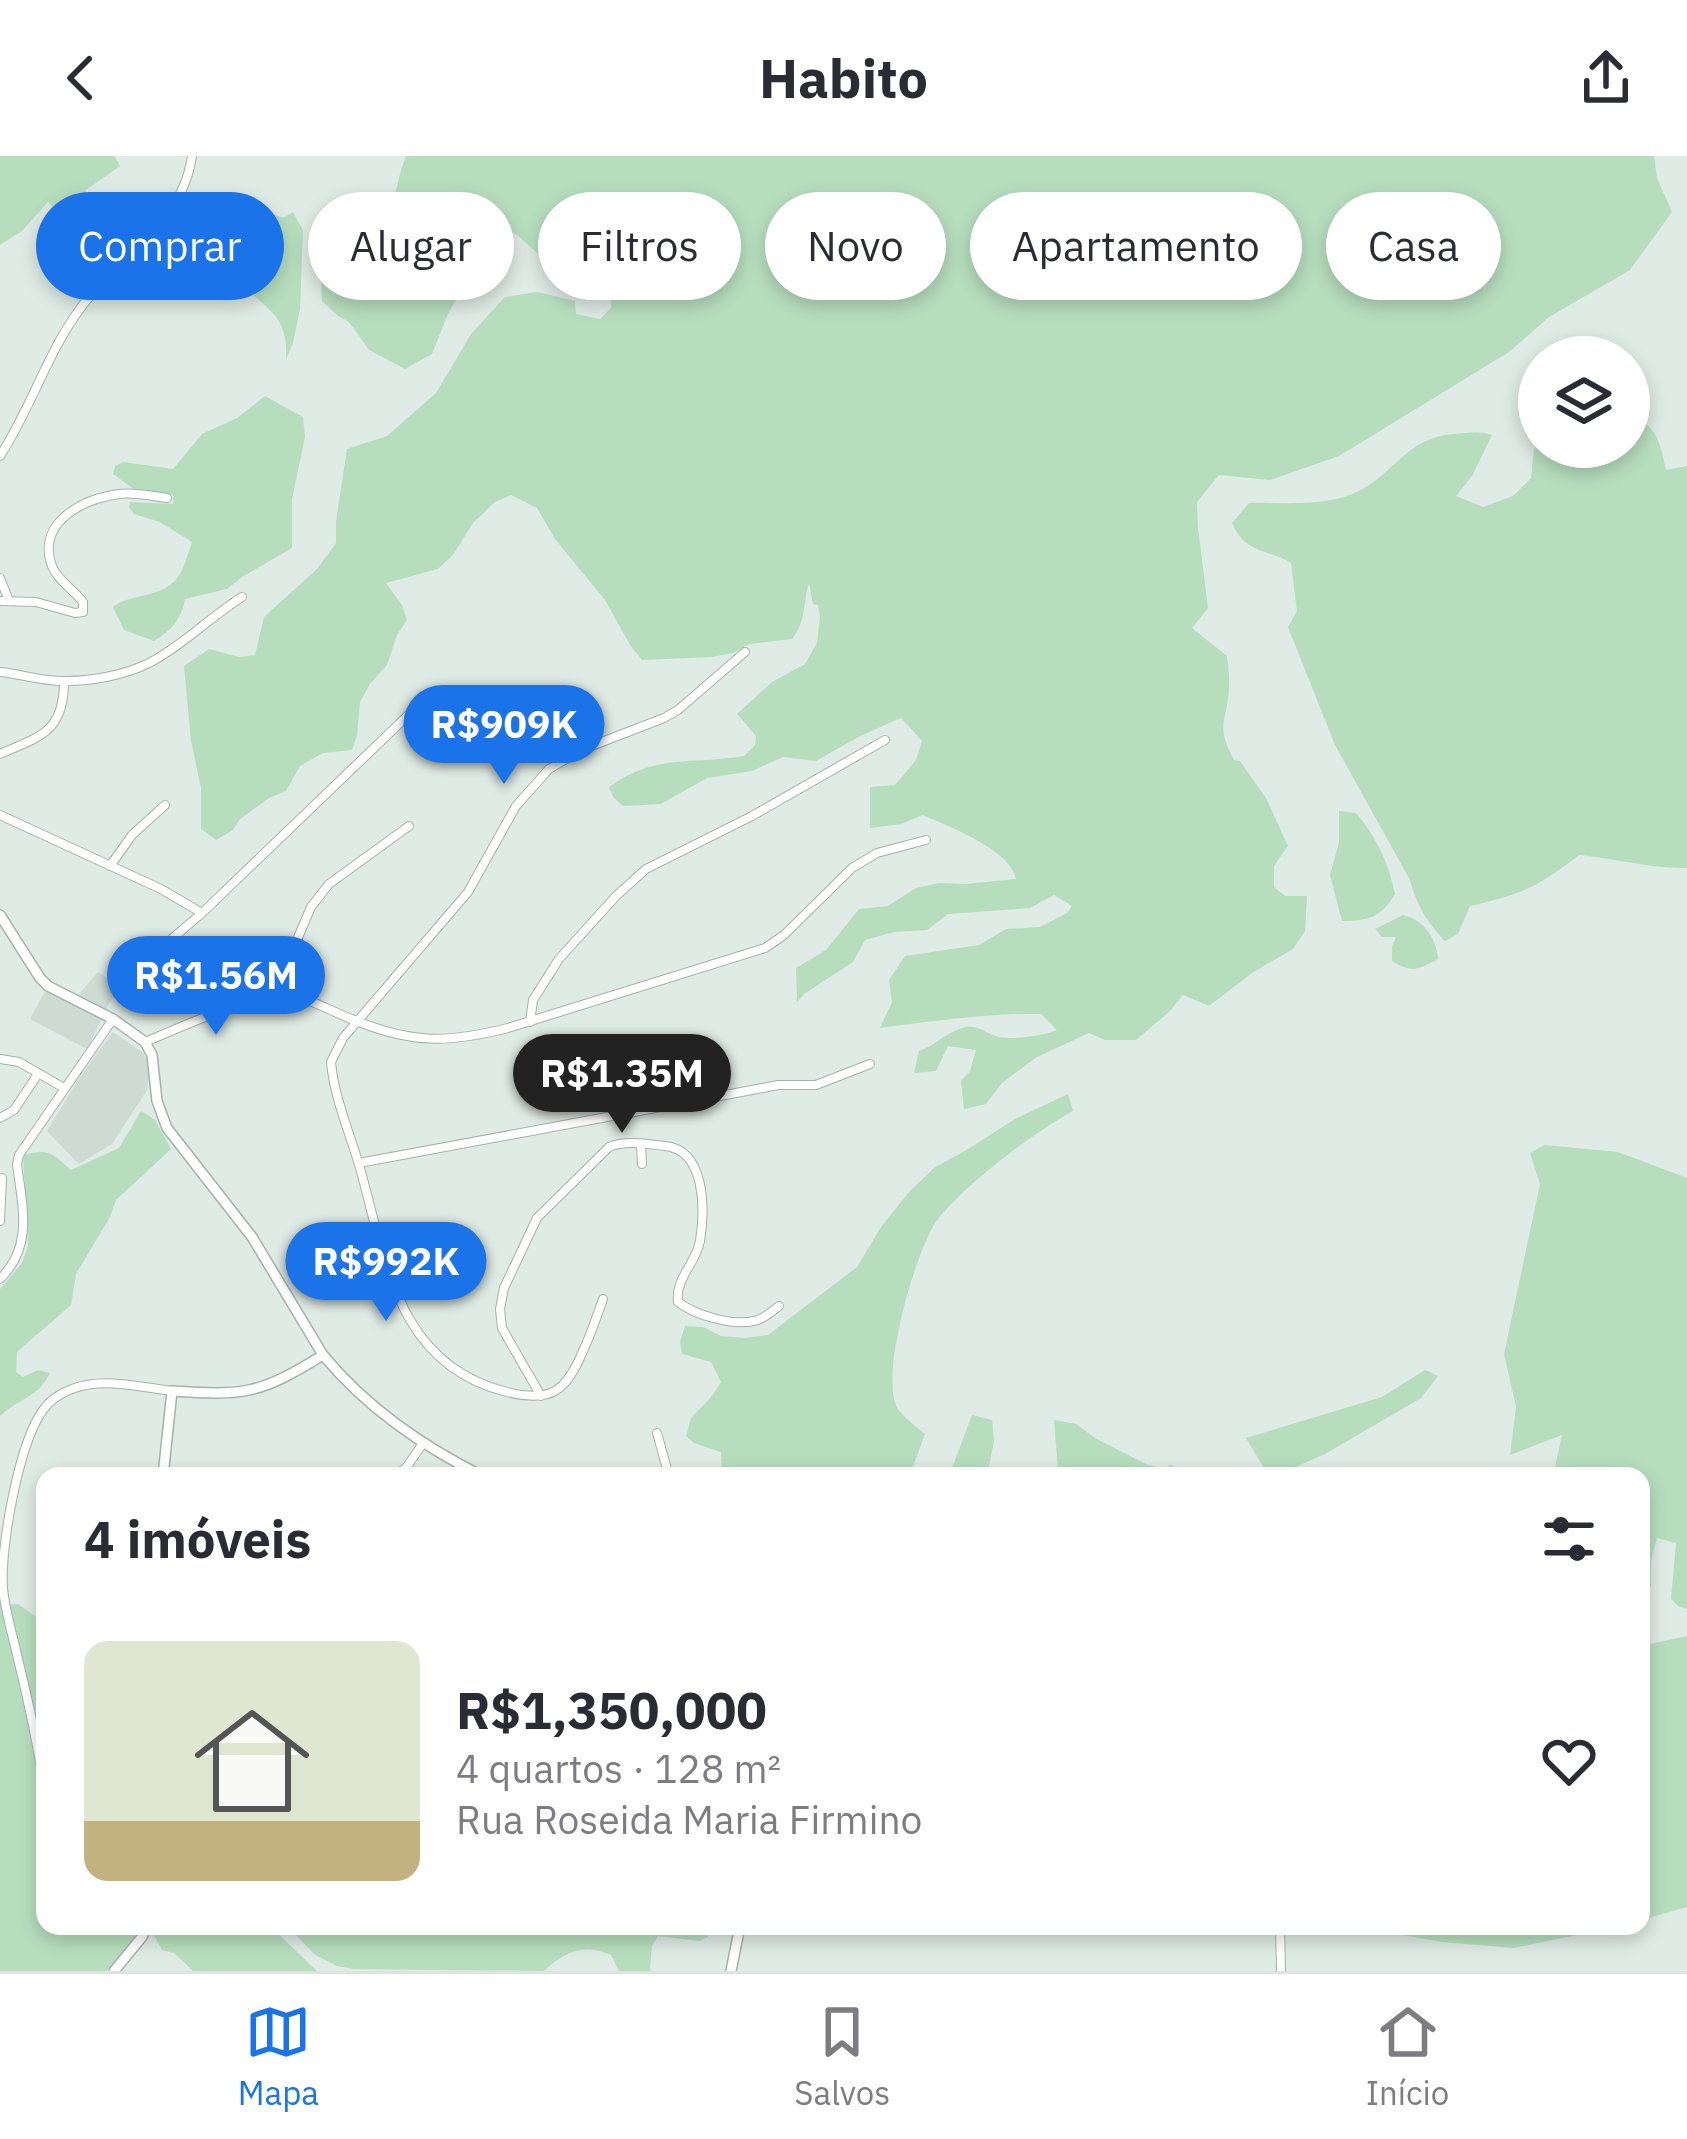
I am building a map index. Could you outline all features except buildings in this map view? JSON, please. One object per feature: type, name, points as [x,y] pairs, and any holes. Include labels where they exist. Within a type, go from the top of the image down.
[{"type":"street","points":[[0,455],[77,313],[168,216],[189,178],[192,156]]},
{"type":"street","points":[[0,578],[4,601],[83,612],[83,602],[52,566],[48,545],[56,526],[88,500],[124,493],[167,498]]},
{"type":"street","points":[[0,672],[64,681],[102,677],[149,663],[242,597]]},
{"type":"street","points":[[603,1299],[574,1372],[556,1392],[513,1394],[445,1364],[409,1320],[391,1276],[331,1062],[338,1046],[468,892],[516,806],[549,769],[581,750],[678,710],[746,652]]},
{"type":"street","points":[[0,754],[57,721],[64,681]]},
{"type":"street","points":[[118,985],[202,913],[426,698]]},
{"type":"street","points":[[530,1022],[533,1000],[543,981],[616,896],[646,869],[752,816],[885,740]]},
{"type":"street","points":[[110,866],[132,835],[165,806]]},
{"type":"street","points":[[0,815],[180,898],[202,913]]},
{"type":"street","points":[[274,994],[319,895],[409,826]]},
{"type":"street","points":[[145,1042],[274,994],[290,995],[407,1036],[442,1041],[471,1038],[765,948],[865,858],[926,840]]},
{"type":"street","points":[[0,915],[48,986],[113,1019],[145,1042],[167,1128],[252,1237],[322,1355],[374,1408],[466,1467]]},
{"type":"street","points":[[0,1279],[10,1269],[23,1232],[19,1155],[113,1019]]},
{"type":"street","points":[[0,1059],[19,1062],[64,1088]]},
{"type":"street","points":[[358,1163],[778,1085],[816,1085],[870,1064]]},
{"type":"street","points":[[0,1118],[14,1110],[38,1074]]},
{"type":"street","points":[[541,1396],[502,1328],[502,1298],[536,1218],[618,1143],[674,1147],[693,1162],[700,1181],[700,1242],[678,1283],[678,1302],[702,1314],[746,1323],[764,1318],[779,1306]]},
{"type":"street","points":[[641,1145],[642,1164]]},
{"type":"street","points":[[0,1221],[1,1178],[18,1177]]},
{"type":"street","points":[[36,1742],[3,1594],[3,1559],[22,1460],[41,1412],[54,1398],[89,1384],[231,1394],[254,1391],[322,1355]]},
{"type":"street","points":[[164,1467],[172,1391]]},
{"type":"street","points":[[657,1433],[666,1467]]},
{"type":"street","points":[[407,1467],[423,1443]]},
{"type":"street","points":[[114,1971],[143,1935]]},
{"type":"street","points":[[731,1971],[738,1935]]},
{"type":"street","points":[[1280,1935],[1281,1971]]},
{"type":"shaded area","points":[[98,972],[118,985],[87,1049],[30,1019],[48,986],[74,1000]]},
{"type":"shaded area","points":[[113,1032],[142,1052],[150,1066],[147,1090],[112,1144],[79,1164],[47,1131]]},
{"type":"green space","points":[[0,156],[114,156],[120,166],[86,192],[36,192],[36,215],[0,245]]},
{"type":"green space","points":[[406,156],[1654,156],[1657,178],[1672,212],[1630,270],[1549,317],[1527,336],[1518,336],[1518,344],[1509,352],[1339,456],[1270,480],[1219,475],[1197,502],[1208,608],[1192,628],[1227,656],[1225,739],[1234,760],[1240,761],[1266,798],[1288,846],[1274,866],[1274,887],[1285,896],[1307,896],[1305,931],[1293,949],[1209,1006],[1183,995],[1136,1040],[1105,1040],[1089,1033],[1037,1057],[1002,1083],[986,1104],[964,1109],[961,1081],[970,1071],[976,1050],[948,1046],[936,1071],[914,1073],[919,1051],[967,1027],[1006,1038],[1057,1030],[1041,1014],[880,1028],[892,1002],[889,980],[905,956],[979,945],[1006,929],[1040,927],[1072,906],[1054,895],[1030,908],[948,914],[927,930],[865,940],[853,962],[797,1002],[796,968],[826,950],[859,909],[888,906],[916,888],[939,883],[1016,879],[991,849],[923,815],[870,828],[870,787],[895,785],[916,760],[922,741],[901,718],[816,761],[783,757],[752,771],[707,778],[661,804],[623,806],[609,787],[643,769],[744,756],[755,745],[756,736],[737,714],[772,682],[805,664],[817,643],[820,616],[809,583],[802,619],[792,639],[749,644],[712,657],[642,660],[605,600],[555,539],[537,508],[511,495],[495,502],[473,523],[438,569],[386,583],[407,620],[387,665],[360,702],[352,750],[323,753],[300,766],[286,791],[269,798],[216,840],[201,829],[201,788],[184,666],[209,649],[239,657],[255,655],[264,617],[317,569],[336,543],[347,449],[387,436],[436,393],[471,334],[502,300],[537,292],[538,300],[575,301],[576,314],[600,319],[611,308],[611,300],[741,300],[741,192],[538,192],[538,254],[514,234],[514,192],[395,192]]},
{"type":"green space","points":[[293,212],[303,230],[300,309],[286,359],[281,326],[259,300],[284,300],[284,217]]},
{"type":"green space","points":[[456,300],[432,354],[405,369],[369,350],[349,322],[322,301]]},
{"type":"green space","points":[[265,396],[303,417],[305,437],[292,499],[292,548],[227,589],[185,599],[175,624],[154,641],[124,630],[113,607],[171,584],[192,542],[160,522],[134,514],[130,502],[173,504],[173,495],[135,490],[113,474],[115,466],[123,462],[173,469],[202,434],[237,418]]},
{"type":"green space","points":[[1650,429],[1666,470],[1687,466],[1687,868],[1579,855],[1529,888],[1470,906],[1458,934],[1445,941],[1423,913],[1410,880],[1335,745],[1288,627],[1297,611],[1291,563],[1249,545],[1232,523],[1249,503],[1314,502],[1352,494],[1411,450],[1437,437],[1473,432],[1492,435],[1472,476],[1456,496],[1483,507],[1513,496],[1531,478],[1532,468],[1650,468]]},
{"type":"green space","points":[[1339,811],[1356,813],[1363,822],[1392,882],[1395,894],[1390,902],[1367,919],[1342,921],[1330,875],[1339,842]]},
{"type":"green space","points":[[1403,915],[1428,931],[1438,959],[1415,969],[1392,961],[1396,937],[1382,937],[1375,929]]},
{"type":"green space","points":[[1068,1094],[1073,1111],[980,1177],[936,1222],[928,1237],[902,1315],[893,1371],[898,1409],[925,1434],[913,1467],[722,1467],[721,1452],[686,1436],[691,1418],[721,1382],[711,1362],[682,1354],[685,1326],[703,1327],[721,1336],[768,1335],[857,1267],[881,1227],[935,1167]]},
{"type":"green space","points":[[141,1111],[155,1120],[171,1149],[116,1200],[76,1274],[71,1305],[17,1352],[16,1372],[23,1377],[38,1370],[50,1373],[34,1393],[0,1416],[0,1289],[22,1263],[28,1246],[23,1155],[50,1154],[71,1170],[119,1148]]},
{"type":"green space","points":[[1545,1145],[1618,1152],[1687,1178],[1687,1609],[1671,1599],[1676,1543],[1657,1538],[1650,1587],[1650,1467],[1555,1467],[1562,1435],[1510,1455],[1516,1407],[1504,1354],[1540,1184],[1530,1153]]},
{"type":"green space","points":[[1425,1370],[1438,1376],[1421,1398],[1296,1467],[1263,1467],[1246,1438],[1382,1397]]},
{"type":"green space","points":[[972,1415],[992,1420],[989,1467],[952,1467]]},
{"type":"green space","points":[[1054,1420],[1076,1424],[1158,1467],[1058,1467]]},
{"type":"green space","points":[[0,1599],[36,1752],[36,1935],[136,1935],[132,1946],[106,1971],[0,1971]]},
{"type":"green space","points":[[18,1604],[36,1617],[36,1719],[9,1605]]},
{"type":"green space","points":[[1687,1636],[1687,1907],[1650,1917],[1650,1644]]},
{"type":"green space","points":[[154,1935],[279,1935],[317,1971],[193,1971],[174,1953],[162,1950]]},
{"type":"green space","points":[[296,1935],[707,1935],[708,1937],[699,1941],[658,1936],[652,1946],[650,1971],[619,1971],[611,1955],[592,1950],[567,1954],[544,1971],[353,1969],[315,1955]]},
{"type":"green space","points":[[1402,1935],[1577,1935],[1514,1948]]}]
